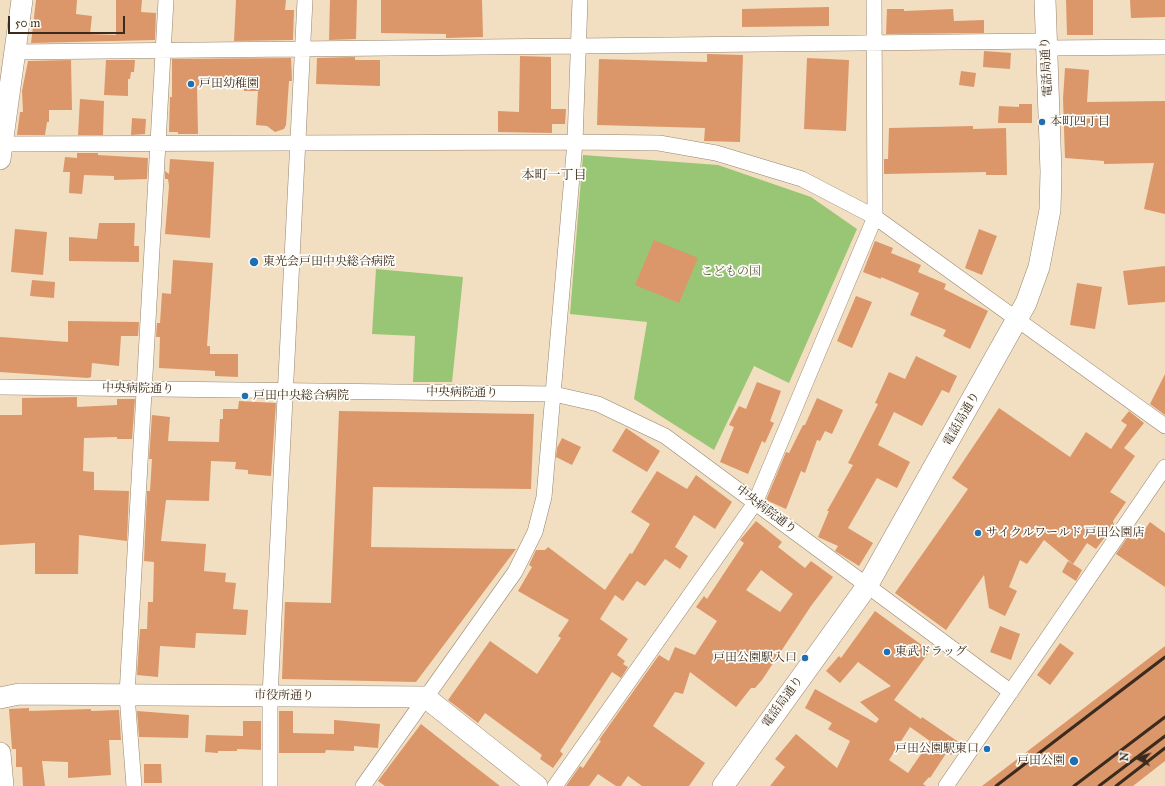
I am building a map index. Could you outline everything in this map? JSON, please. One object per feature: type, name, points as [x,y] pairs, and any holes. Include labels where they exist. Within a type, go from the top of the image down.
[{"type":"street","points":[[22,0],[1,149],[158,143],[575,142],[659,144],[716,152],[802,178],[875,216],[1165,426]]},
{"type":"street","points":[[134,786],[127,695],[166,0]]},
{"type":"street","points":[[270,786],[270,696],[305,0]]},
{"type":"street","points":[[363,786],[515,572],[535,532],[544,497],[554,394],[575,142],[580,0]]},
{"type":"street","points":[[555,786],[755,503],[875,216],[874,0]]},
{"type":"street","name":"電話局通り","points":[[723,786],[867,586],[1018,320],[1039,267],[1050,210],[1051,172],[1045,0]]},
{"type":"street","points":[[15,52],[163,52],[579,46],[874,44],[1046,44],[1165,47]]},
{"type":"street","name":"中央病院通り","points":[[0,388],[554,394],[598,404],[665,436],[1011,692]]},
{"type":"street","points":[[946,786],[1165,467]]},
{"type":"street","name":"市役所通り","points":[[0,698],[19,694],[425,697]]},
{"type":"street","points":[[425,697],[537,786]]},
{"type":"street","points":[[0,752],[3,786]]},
{"type":"green space","name":"こどもの国","points":[[583,155],[718,165],[811,197],[857,229],[789,383],[754,366],[714,450],[634,399],[647,322],[570,314]]},
{"type":"green space","points":[[376,269],[463,277],[452,382],[413,382],[415,336],[372,334]]},
{"type":"building","points":[[36,0],[77,0],[76,14],[92,16],[90,34],[116,35],[116,0],[142,0],[141,12],[156,13],[155,40],[31,43]]},
{"type":"building","points":[[236,0],[286,0],[285,10],[294,10],[293,40],[234,41]]},
{"type":"building","points":[[330,0],[357,0],[356,39],[329,40]]},
{"type":"building","points":[[381,0],[482,0],[483,37],[446,38],[446,34],[381,33]]},
{"type":"building","points":[[1066,0],[1093,0],[1093,35],[1067,35]]},
{"type":"building","points":[[1130,0],[1165,0],[1165,17],[1131,18]]},
{"type":"building","points":[[829,7],[829,26],[742,27],[742,9]]},
{"type":"building","points":[[887,9],[904,9],[904,11],[953,9],[954,21],[984,20],[984,33],[886,34]]},
{"type":"building","points":[[984,51],[1011,53],[1010,69],[983,67]]},
{"type":"building","points":[[707,54],[743,55],[740,142],[704,141],[705,128],[597,125],[599,59],[707,62]]},
{"type":"building","points":[[520,56],[551,57],[551,109],[566,109],[565,124],[552,124],[552,133],[498,132],[498,111],[519,112]]},
{"type":"building","points":[[355,57],[355,60],[380,60],[380,86],[316,84],[317,58]]},
{"type":"building","points":[[291,58],[292,81],[289,81],[286,125],[284,129],[275,132],[267,126],[256,125],[258,91],[244,91],[244,83],[201,82],[201,86],[197,86],[198,134],[178,134],[178,132],[169,132],[170,97],[172,97],[172,59]]},
{"type":"building","points":[[807,58],[849,60],[846,131],[804,129]]},
{"type":"building","points":[[71,60],[72,110],[49,110],[49,122],[47,122],[45,135],[17,135],[20,112],[23,112],[22,91],[28,61]]},
{"type":"building","points":[[106,60],[135,60],[134,72],[131,72],[130,79],[128,79],[128,96],[104,95]]},
{"type":"building","points":[[1065,68],[1089,70],[1087,102],[1165,101],[1165,214],[1144,209],[1154,163],[1104,164],[1104,161],[1065,158],[1063,99]]},
{"type":"building","points":[[961,71],[976,73],[974,87],[959,85]]},
{"type":"building","points":[[80,99],[104,101],[103,135],[78,135]]},
{"type":"building","points":[[1019,104],[1032,104],[1032,123],[998,123],[999,106],[1019,107]]},
{"type":"building","points":[[132,118],[146,119],[145,134],[131,135]]},
{"type":"building","points":[[973,126],[973,129],[1006,128],[1007,175],[986,175],[986,172],[884,174],[884,159],[888,159],[889,128]]},
{"type":"building","points":[[77,153],[98,153],[98,155],[148,158],[147,179],[114,180],[114,176],[84,175],[82,194],[69,193],[70,172],[63,172],[65,157],[77,158]]},
{"type":"building","points":[[170,159],[214,162],[210,238],[165,234],[169,186],[168,179],[165,179],[165,171],[169,174]]},
{"type":"building","points":[[99,223],[135,223],[134,246],[139,246],[139,262],[69,261],[69,237],[97,239]]},
{"type":"building","points":[[15,229],[47,232],[43,275],[11,272]]},
{"type":"building","points":[[979,229],[997,236],[982,275],[965,268]]},
{"type":"building","points":[[654,240],[698,258],[679,303],[635,285]]},
{"type":"building","points":[[875,241],[893,248],[891,253],[921,265],[918,272],[946,284],[944,289],[988,311],[970,349],[943,336],[946,330],[910,315],[919,293],[881,277],[881,279],[863,272]]},
{"type":"building","points":[[173,260],[213,263],[207,346],[210,346],[210,354],[238,354],[238,377],[215,376],[215,371],[159,368],[160,337],[156,337],[157,323],[160,323],[162,293],[171,294]]},
{"type":"building","points":[[1165,266],[1165,302],[1128,305],[1123,271]]},
{"type":"building","points":[[32,280],[55,282],[54,298],[30,296]]},
{"type":"building","points":[[1077,283],[1102,287],[1095,329],[1070,325]]},
{"type":"building","points":[[856,296],[872,302],[852,348],[837,341]]},
{"type":"building","points":[[68,321],[139,322],[138,336],[121,336],[119,366],[92,363],[91,377],[88,378],[0,372],[0,337],[68,342]]},
{"type":"building","points":[[916,356],[957,376],[949,393],[942,390],[922,426],[894,412],[878,445],[910,462],[897,488],[877,478],[848,528],[873,543],[859,566],[835,551],[838,546],[818,537],[829,511],[827,511],[853,465],[848,463],[878,404],[875,403],[889,372],[905,379]]},
{"type":"building","points":[[1165,374],[1165,415],[1150,404]]},
{"type":"building","points":[[757,382],[781,391],[770,421],[774,423],[765,443],[762,441],[748,474],[720,462],[734,427],[729,425],[739,406],[746,409]]},
{"type":"building","points":[[77,397],[77,407],[117,405],[117,399],[135,399],[132,439],[117,439],[117,437],[84,438],[83,471],[94,472],[94,490],[129,491],[127,541],[79,535],[78,574],[35,574],[35,543],[0,545],[0,415],[22,415],[22,398]]},
{"type":"building","points":[[817,398],[843,410],[832,434],[825,431],[820,441],[817,440],[805,473],[801,471],[786,509],[766,500],[786,452],[789,453],[803,425],[805,425]]},
{"type":"building","points":[[239,401],[276,403],[271,476],[248,474],[248,470],[235,469],[236,462],[211,461],[209,501],[166,500],[161,541],[206,544],[204,571],[226,573],[225,582],[236,583],[233,609],[248,610],[246,635],[196,633],[195,648],[160,646],[158,677],[137,675],[140,629],[147,629],[148,602],[153,602],[154,562],[144,561],[147,491],[150,491],[152,459],[149,459],[152,415],[170,417],[168,441],[219,442],[220,419],[223,419],[223,409],[238,409]]},
{"type":"building","points":[[999,408],[1070,457],[1086,432],[1111,449],[1127,425],[1121,421],[1129,411],[1144,423],[1124,448],[1135,456],[1110,492],[1126,502],[1113,521],[1114,525],[1096,549],[1087,543],[1073,564],[1044,540],[1027,564],[1020,560],[1009,587],[1017,591],[1005,616],[989,608],[984,575],[946,630],[895,593],[968,489],[952,478]]},
{"type":"building","points":[[339,411],[534,414],[531,489],[373,487],[371,547],[516,549],[416,682],[282,679],[285,602],[331,603]]},
{"type":"building","points":[[626,428],[660,451],[647,472],[612,451]]},
{"type":"building","points":[[562,438],[581,447],[572,465],[556,457],[557,448]]},
{"type":"building","points":[[657,471],[687,489],[696,475],[732,502],[715,529],[694,515],[675,547],[688,556],[680,569],[665,559],[645,586],[637,581],[623,601],[615,595],[600,619],[628,639],[617,655],[625,661],[623,664],[628,667],[621,678],[612,672],[560,751],[563,754],[553,768],[540,759],[542,755],[485,713],[478,723],[448,700],[490,641],[537,674],[561,638],[558,636],[569,620],[518,591],[532,567],[529,565],[536,550],[545,550],[548,547],[605,590],[630,553],[632,554],[650,524],[631,512]]},
{"type":"building","points":[[756,521],[782,542],[778,547],[805,568],[811,561],[833,577],[811,606],[762,680],[755,688],[751,688],[736,707],[690,672],[683,694],[675,692],[653,726],[705,763],[689,786],[642,786],[628,776],[621,786],[616,786],[598,774],[589,786],[566,786],[580,766],[583,768],[601,741],[599,740],[659,655],[669,661],[675,647],[695,655],[717,621],[696,607],[704,596],[707,599],[744,543],[740,540]],"holes":[[[761,570],[793,594],[780,612],[746,590]]]},
{"type":"building","points":[[1150,522],[1165,533],[1165,587],[1116,554],[1129,535],[1137,540]]},
{"type":"building","points":[[1068,561],[1082,570],[1076,581],[1062,572]]},
{"type":"building","points":[[875,611],[930,651],[894,700],[960,743],[951,755],[947,752],[930,778],[929,777],[923,784],[926,786],[770,786],[785,767],[775,759],[796,734],[837,768],[850,741],[828,729],[832,723],[805,708],[815,689],[876,723],[879,719],[860,702],[891,686],[858,662],[840,683],[826,671],[839,656],[841,658]],"holes":[[[910,727],[930,741],[908,773],[889,760]]]},
{"type":"building","points":[[1000,626],[1020,634],[1011,660],[990,652]]},
{"type":"building","points":[[1060,643],[1074,653],[1050,685],[1037,675]]},
{"type":"building","points":[[1165,646],[1165,761],[1133,786],[982,786]]},
{"type":"building","points":[[29,708],[29,711],[91,709],[91,711],[119,710],[121,740],[109,740],[111,775],[68,778],[68,762],[42,761],[45,786],[23,786],[22,767],[16,767],[16,749],[12,749],[9,709]]},
{"type":"building","points":[[137,711],[189,715],[188,738],[139,737]]},
{"type":"building","points":[[279,711],[293,711],[293,733],[334,734],[334,720],[380,724],[378,748],[354,746],[354,751],[326,750],[325,753],[279,753]]},
{"type":"building","points":[[243,721],[261,721],[261,750],[237,749],[237,751],[218,751],[218,753],[205,752],[206,735],[243,736]]},
{"type":"building","points":[[421,724],[500,786],[385,786],[378,781]]},
{"type":"building","points":[[144,764],[161,764],[162,783],[144,783]]},
{"type":"railway","points":[[996,786],[1165,657]]},
{"type":"railway","points":[[1074,786],[1165,717]]},
{"type":"railway","points":[[1099,786],[1165,736]]},
{"type":"railway","points":[[1116,786],[1165,748]]},
{"type":"place","name":"戸田幼稚園","points":[[191,84]]},
{"type":"place","name":"本町四丁目","points":[[1042,122]]},
{"type":"place","name":"東光会戸田中央総合病院","points":[[254,262]]},
{"type":"place","name":"戸田中央総合病院","points":[[245,396]]},
{"type":"place","name":"サイクルワールド 戸田公園店","points":[[978,533]]},
{"type":"place","name":"東武ドラッグ","points":[[887,652]]},
{"type":"place","name":"戸田公園駅入口","points":[[805,658]]},
{"type":"place","name":"戸田公園駅東口","points":[[987,749]]},
{"type":"place","name":"戸田公園","points":[[1074,761]]},
{"type":"district","name":"本町一丁目","points":[[554,176]]}]
